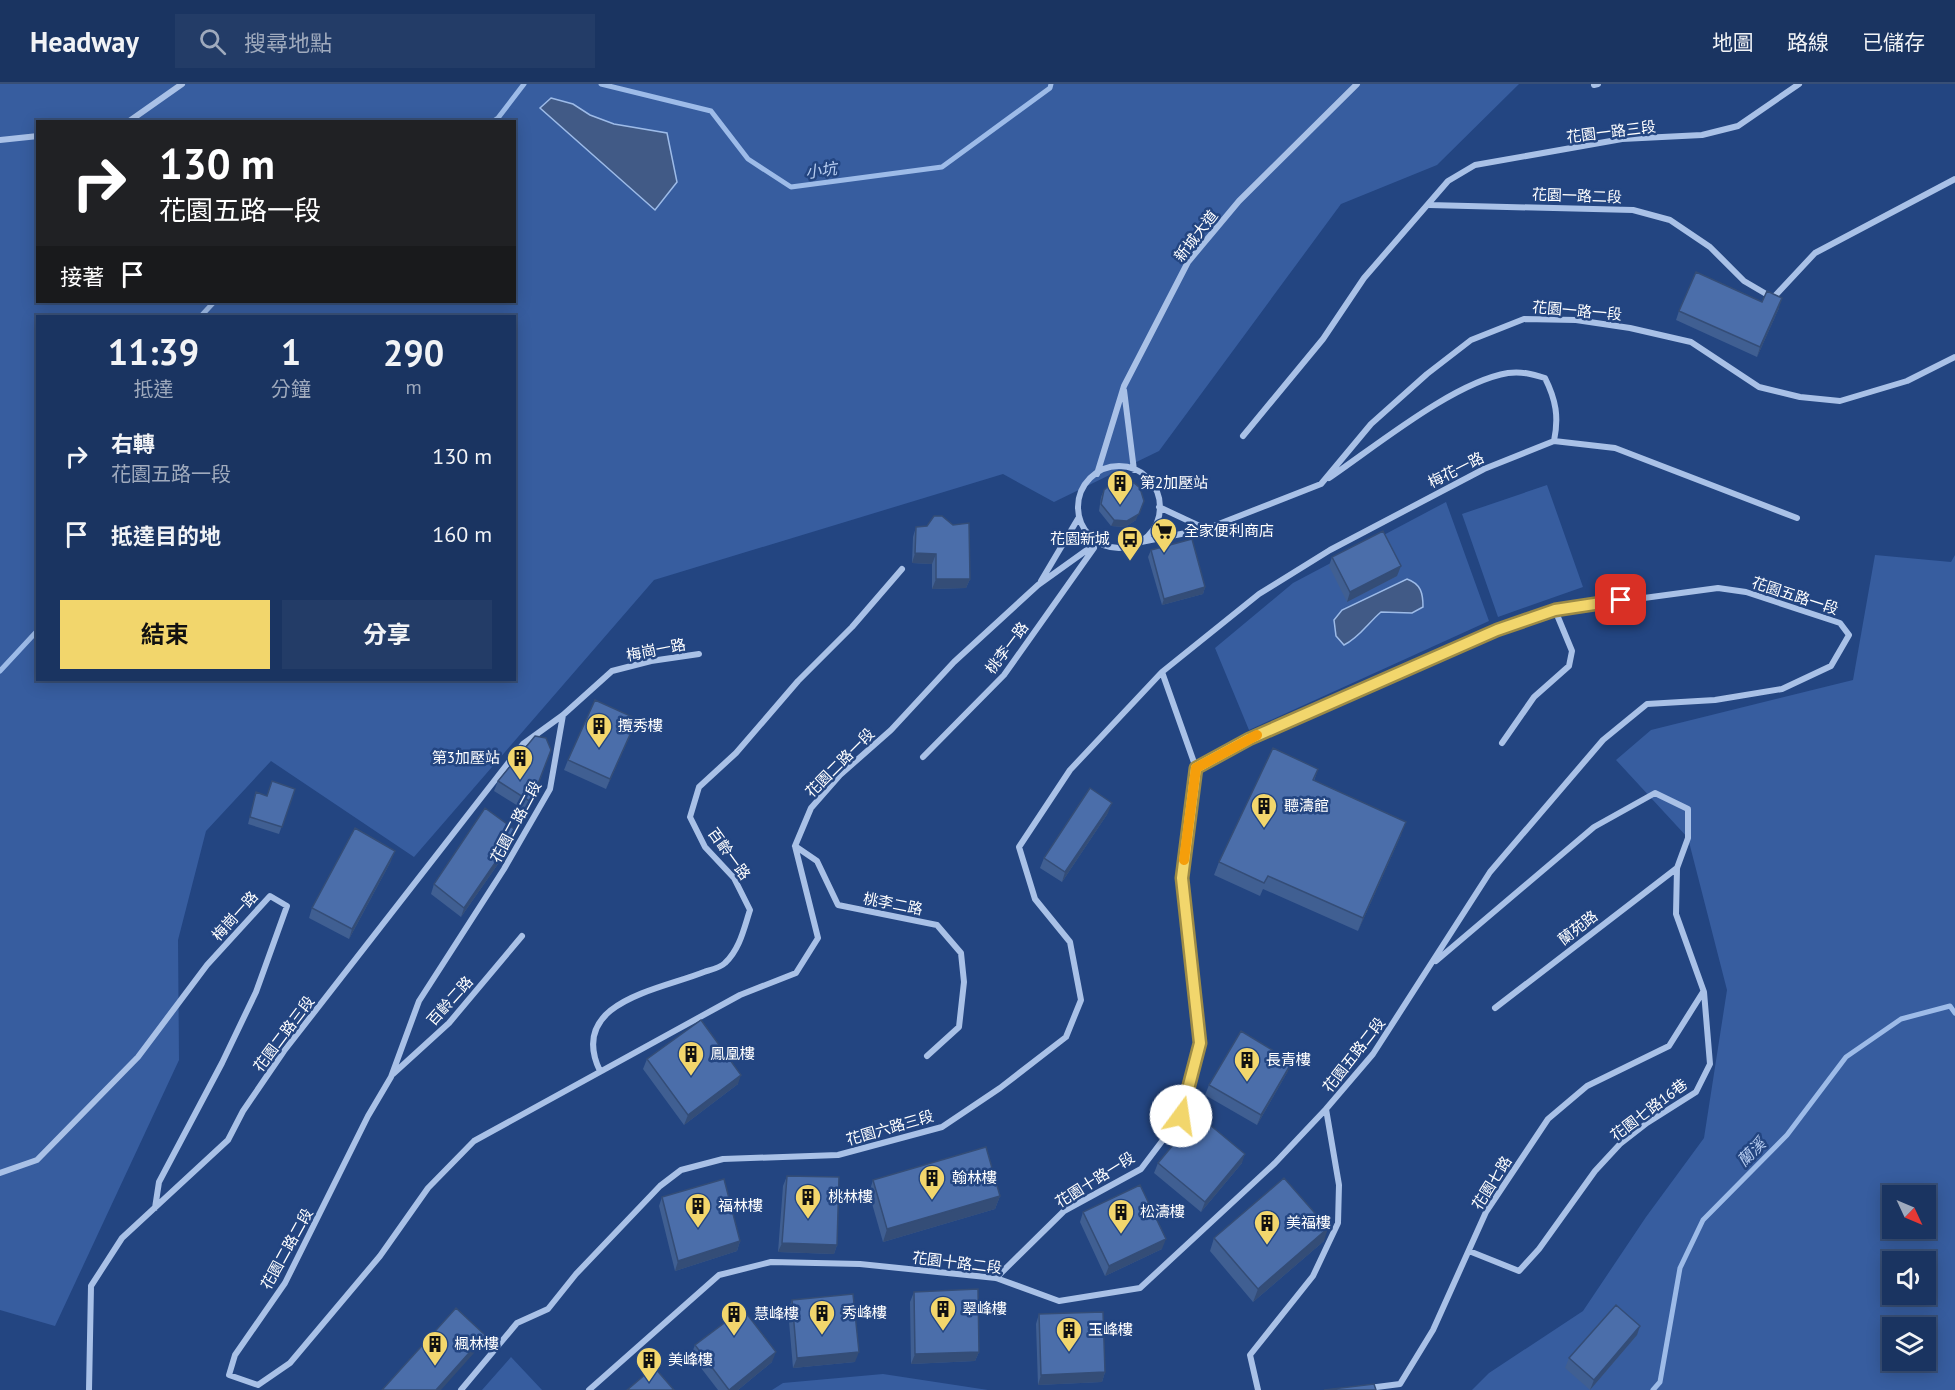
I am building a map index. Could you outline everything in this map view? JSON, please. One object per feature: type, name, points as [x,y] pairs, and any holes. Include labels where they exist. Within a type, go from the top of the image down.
[{"type":"street","points":[[131,120],[182,84]]},
{"type":"street","name":"新城大道","points":[[1097,474],[1124,386],[1188,262],[1239,201],[1357,84]]},
{"type":"street","name":"花園一路三段","points":[[1429,205],[1448,181],[1475,165],[1622,140],[1702,135],[1738,126],[1799,84]]},
{"type":"street","points":[[0,140],[36,136]]},
{"type":"street","name":"花園一路二段","points":[[1429,205],[1633,210],[1670,220],[1710,248],[1744,281],[1773,298],[1815,253],[1955,179]]},
{"type":"street","points":[[1243,436],[1323,339],[1364,278],[1429,205]]},
{"type":"street","name":"花園一路一段","points":[[1136,543],[1206,529],[1321,484],[1371,424],[1427,374],[1471,340],[1524,319],[1576,320],[1630,328],[1691,342],[1759,387],[1800,397],[1840,401],[1907,381],[1955,357]]},
{"type":"street","points":[[1321,484],[1451,394],[1506,374],[1526,372],[1545,378],[1556,406],[1558,423],[1554,441]]},
{"type":"street","points":[[1124,386],[1134,470]]},
{"type":"street","name":"梅花一路","points":[[1162,672],[1259,594],[1330,549],[1484,469],[1554,441],[1615,448],[1797,518]]},
{"type":"street","points":[[1114,466],[1134,470],[1145,474],[1154,484],[1159,495],[1159,519],[1146,538],[1126,547],[1107,546],[1098,542],[1083,528],[1079,517],[1080,492],[1086,481],[1114,466]]},
{"type":"street","points":[[1159,507],[1206,529]]},
{"type":"street","points":[[1038,585],[1079,517]]},
{"type":"street","name":"花園二路一段","points":[[795,846],[811,808],[840,775],[891,730],[954,662],[1038,585],[1098,542]]},
{"type":"street","name":"桃李一路","points":[[923,757],[1004,675],[1098,542]]},
{"type":"street","name":"百齡一路","points":[[600,1071],[592,1053],[592,1033],[610,1009],[642,993],[679,982],[724,964],[740,942],[750,910],[734,878],[705,847],[690,817],[699,787],[736,753],[798,681],[852,627],[902,569]]},
{"type":"street","name":"花園五路一段","points":[[1196,768],[1249,739],[1335,700],[1497,630],[1555,610],[1718,588],[1746,592],[1840,623],[1849,635],[1831,666],[1782,689],[1715,700],[1647,704],[1603,740],[1497,864],[1431,965]]},
{"type":"street","points":[[1502,743],[1534,697],[1569,666],[1572,651],[1555,610]]},
{"type":"street","name":"梅崗一路","points":[[563,715],[612,671],[651,661],[699,654]]},
{"type":"street","points":[[1162,672],[1196,768]]},
{"type":"street","name":"花園六路三段","points":[[461,1390],[516,1323],[548,1309],[576,1274],[652,1194],[681,1170],[723,1159],[838,1155],[942,1127],[1000,1088],[1066,1037],[1081,1000],[1070,942],[1035,899],[1018,847],[1070,770],[1162,672]]},
{"type":"street","name":"花園二路二段","points":[[563,715],[550,789],[504,869],[419,1000],[390,1077],[368,1116],[285,1283],[235,1355],[230,1375],[258,1385],[291,1364],[380,1256],[428,1188],[474,1141],[600,1071]]},
{"type":"street","name":"花園二路三段","points":[[89,1390],[91,1286],[122,1238],[228,1140],[243,1112],[284,1051],[523,744],[563,715]]},
{"type":"street","name":"花園十路一段","points":[[996,1278],[1064,1211],[1141,1169],[1181,1116],[1200,1043],[1182,878],[1196,768]]},
{"type":"street","points":[[1431,965],[1594,826],[1655,793],[1688,809],[1688,838],[1677,868],[1676,915],[1704,992]]},
{"type":"street","points":[[600,1071],[740,995],[796,973],[818,938],[795,846]]},
{"type":"street","name":"桃李二路","points":[[795,846],[817,861],[838,905],[937,925],[961,953],[964,982],[959,1026],[927,1056]]},
{"type":"street","name":"蘭苑路","points":[[1495,1008],[1677,868]]},
{"type":"street","name":"梅崗一路","points":[[0,1173],[37,1160],[138,1057],[207,965],[270,896],[287,906],[260,981],[222,1063],[159,1182],[155,1209]]},
{"type":"street","name":"百齡二路","points":[[390,1077],[449,1023],[522,936]]},
{"type":"street","name":"花園五路二段","points":[[1258,1390],[1250,1355],[1313,1276],[1338,1223],[1339,1185],[1326,1109],[1373,1054],[1431,965]]},
{"type":"street","name":"花園七路","points":[[1362,1389],[1400,1384],[1433,1329],[1486,1212],[1548,1119],[1587,1086],[1669,1046],[1704,992]]},
{"type":"street","name":"花園七路16巷","points":[[1468,1251],[1520,1271],[1539,1249],[1595,1171],[1620,1144],[1696,1092],[1710,1064],[1704,992]]},
{"type":"street","name":"花園十路二段","points":[[589,1390],[719,1275],[771,1262],[860,1264],[996,1278],[1059,1300],[1140,1288],[1243,1194],[1326,1109]]},
{"type":"shaded area","points":[[0,84],[1519,84],[1437,165],[1341,204],[1159,451],[1054,502],[1003,474],[654,580],[414,857],[271,761],[206,831],[178,940],[179,1060],[55,1326],[0,1310]]},
{"type":"shaded area","points":[[551,98],[573,104],[590,115],[614,124],[667,133],[677,182],[655,210],[540,108]]},
{"type":"shaded area","points":[[1547,485],[1583,587],[1498,617],[1462,514]]},
{"type":"shaded area","points":[[1446,502],[1489,621],[1249,730],[1215,648],[1293,583]]},
{"type":"shaded area","points":[[1875,555],[1951,562],[1955,555],[1955,1390],[1472,1390],[1489,1373],[1583,1311],[1646,1217],[1704,1138],[1727,990],[1688,838],[1616,760],[1651,730],[1853,680]]},
{"type":"shaded area","points":[[1407,579],[1420,590],[1423,607],[1412,613],[1381,612],[1344,645],[1336,636],[1334,620],[1342,610]]},
{"type":"shaded area","points":[[511,1357],[542,1390],[482,1390]]},
{"type":"shaded area","points":[[883,1374],[988,1390],[772,1390],[783,1383]]},
{"type":"building","points":[[1696,272],[1762,302],[1767,291],[1782,298],[1760,347],[1679,311]]},
{"type":"building","name":"第2加壓站","points":[[1121,479],[1134,483],[1140,488],[1144,501],[1139,514],[1127,521],[1114,520],[1101,504],[1104,490],[1114,481]]},
{"type":"building","points":[[934,516],[942,516],[953,525],[969,523],[970,579],[936,579],[936,554],[915,553],[916,527],[927,526]]},
{"type":"building","points":[[1383,531],[1401,566],[1350,592],[1332,557]]},
{"type":"building","points":[[1192,539],[1205,587],[1164,599],[1151,550]]},
{"type":"building","name":"攬秀樓","points":[[595,700],[637,719],[610,779],[568,760]]},
{"type":"building","name":"第3加壓站","points":[[535,736],[546,738],[551,750],[531,802],[498,781]]},
{"type":"building","points":[[1273,748],[1318,769],[1313,780],[1406,822],[1363,918],[1268,876],[1264,883],[1219,862]]},
{"type":"building","points":[[272,781],[295,789],[282,827],[250,817],[256,792],[267,796]]},
{"type":"building","points":[[1090,788],[1112,803],[1065,872],[1044,858]]},
{"type":"building","points":[[485,808],[517,831],[464,908],[434,884]]},
{"type":"building","points":[[355,828],[395,851],[352,929],[312,908]]},
{"type":"building","name":"鳳凰樓","points":[[701,1020],[741,1075],[688,1115],[647,1059]]},
{"type":"building","name":"長青樓","points":[[1241,1031],[1292,1062],[1261,1115],[1209,1085]]},
{"type":"building","points":[[1198,1115],[1245,1154],[1205,1202],[1158,1163]]},
{"type":"building","name":"翰林樓","points":[[986,1147],[1000,1196],[887,1229],[873,1180]]},
{"type":"building","name":"桃林樓","points":[[787,1176],[839,1177],[837,1245],[782,1243]]},
{"type":"building","name":"美福樓","points":[[1284,1178],[1328,1228],[1258,1289],[1214,1238]]},
{"type":"building","name":"福林樓","points":[[724,1179],[740,1241],[678,1261],[662,1197]]},
{"type":"building","name":"松濤樓","points":[[1140,1185],[1166,1239],[1109,1266],[1083,1212]]},
{"type":"building","name":"翠峰樓","points":[[978,1289],[979,1352],[915,1354],[914,1292]]},
{"type":"building","name":"秀峰樓","points":[[853,1294],[859,1352],[797,1358],[792,1300]]},
{"type":"building","points":[[1616,1305],[1640,1326],[1594,1380],[1569,1358]]},
{"type":"building","name":"楓林樓","points":[[456,1308],[485,1335],[436,1390],[382,1390]]},
{"type":"building","name":"慧峰樓","points":[[743,1309],[776,1352],[729,1390],[695,1345]]},
{"type":"building","name":"玉峰樓","points":[[1103,1312],[1105,1372],[1041,1375],[1039,1314]]},
{"type":"building","points":[[654,1367],[674,1390],[627,1390]]},
{"type":"building","points":[[1374,1384],[1376,1390],[1324,1390]]},
{"type":"waterway","name":"小坑","points":[[495,120],[524,84]]},
{"type":"waterway","name":"小坑","points":[[601,84],[711,111],[748,159],[791,187],[942,167],[1050,88],[1051,84]]},
{"type":"waterway","name":"小坑","points":[[202,315],[213,303]]},
{"type":"waterway","name":"小坑","points":[[0,671],[36,632]]},
{"type":"waterway","name":"蘭溪","points":[[1653,1390],[1660,1382],[1680,1268],[1703,1220],[1787,1135],[1846,1057],[1901,1019],[1950,1006],[1955,1013]]},
{"type":"slow traffic","points":[[1184,860],[1196,768],[1257,735]]},
{"type":"place","name":"第2加壓站","points":[[1120,506]]},
{"type":"place","name":"全家便利商店","points":[[1164,554]]},
{"type":"place","name":"花園新城","points":[[1130,562]]},
{"type":"place","name":"攬秀樓","points":[[599,749]]},
{"type":"place","name":"第3加壓站","points":[[520,781]]},
{"type":"place","name":"聽濤館","points":[[1264,829]]},
{"type":"place","name":"鳳凰樓","points":[[691,1077]]},
{"type":"place","name":"長青樓","points":[[1247,1083]]},
{"type":"place","name":"翰林樓","points":[[932,1201]]},
{"type":"place","name":"桃林樓","points":[[808,1220]]},
{"type":"place","name":"福林樓","points":[[698,1229]]},
{"type":"place","name":"松濤樓","points":[[1121,1235]]},
{"type":"place","name":"美福樓","points":[[1267,1246]]},
{"type":"place","name":"翠峰樓","points":[[943,1332]]},
{"type":"place","name":"秀峰樓","points":[[822,1336]]},
{"type":"place","name":"慧峰樓","points":[[734,1337]]},
{"type":"place","name":"玉峰樓","points":[[1069,1353]]},
{"type":"place","name":"楓林樓","points":[[435,1367]]},
{"type":"place","name":"美峰樓","points":[[649,1383]]},
{"type":"route","points":[[1181,1116],[1200,1043],[1182,878],[1196,768],[1249,739],[1497,630],[1555,610],[1621,600]]}]
